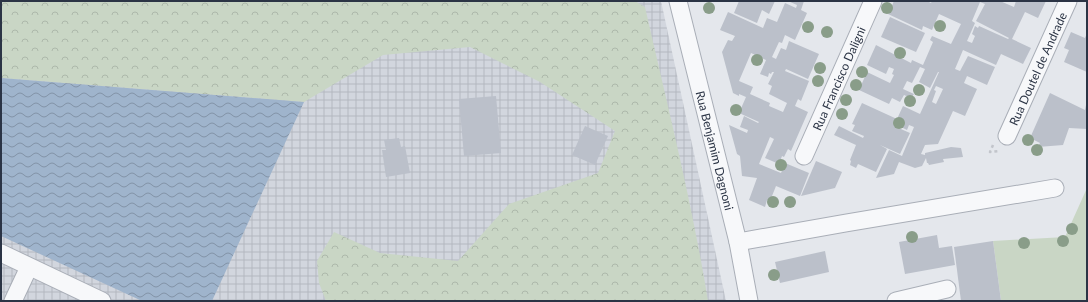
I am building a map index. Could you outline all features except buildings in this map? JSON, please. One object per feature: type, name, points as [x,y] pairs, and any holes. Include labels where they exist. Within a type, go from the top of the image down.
[{"type":"street","name":"Rua Benjamim Dagnoni","points":[[678,1],[738,242],[749,301]]},
{"type":"street","name":"Rua Francisco Daligni","points":[[804,156],[873,1]]},
{"type":"street","name":"Rua Doutel de Andrade","points":[[1008,136],[1068,1]]},
{"type":"street","points":[[738,242],[1055,188]]},
{"type":"street","points":[[1,254],[102,301]]},
{"type":"street","points":[[13,301],[29,267]]},
{"type":"street","points":[[896,301],[947,289]]},
{"type":"shaded area","points":[[661,1],[726,301],[1,301],[1,16]]},
{"type":"green space","points":[[1,1],[635,1],[645,7],[687,190],[708,301],[326,301],[319,283],[317,261],[334,232],[380,253],[458,261],[509,204],[598,173],[615,131],[540,82],[470,47],[383,55],[304,102],[1,78]]},
{"type":"green space","points":[[1087,188],[1087,301],[1001,301],[993,241],[1065,237]]},
{"type":"water","points":[[1,78],[304,102],[212,301],[142,301],[1,236]]}]
